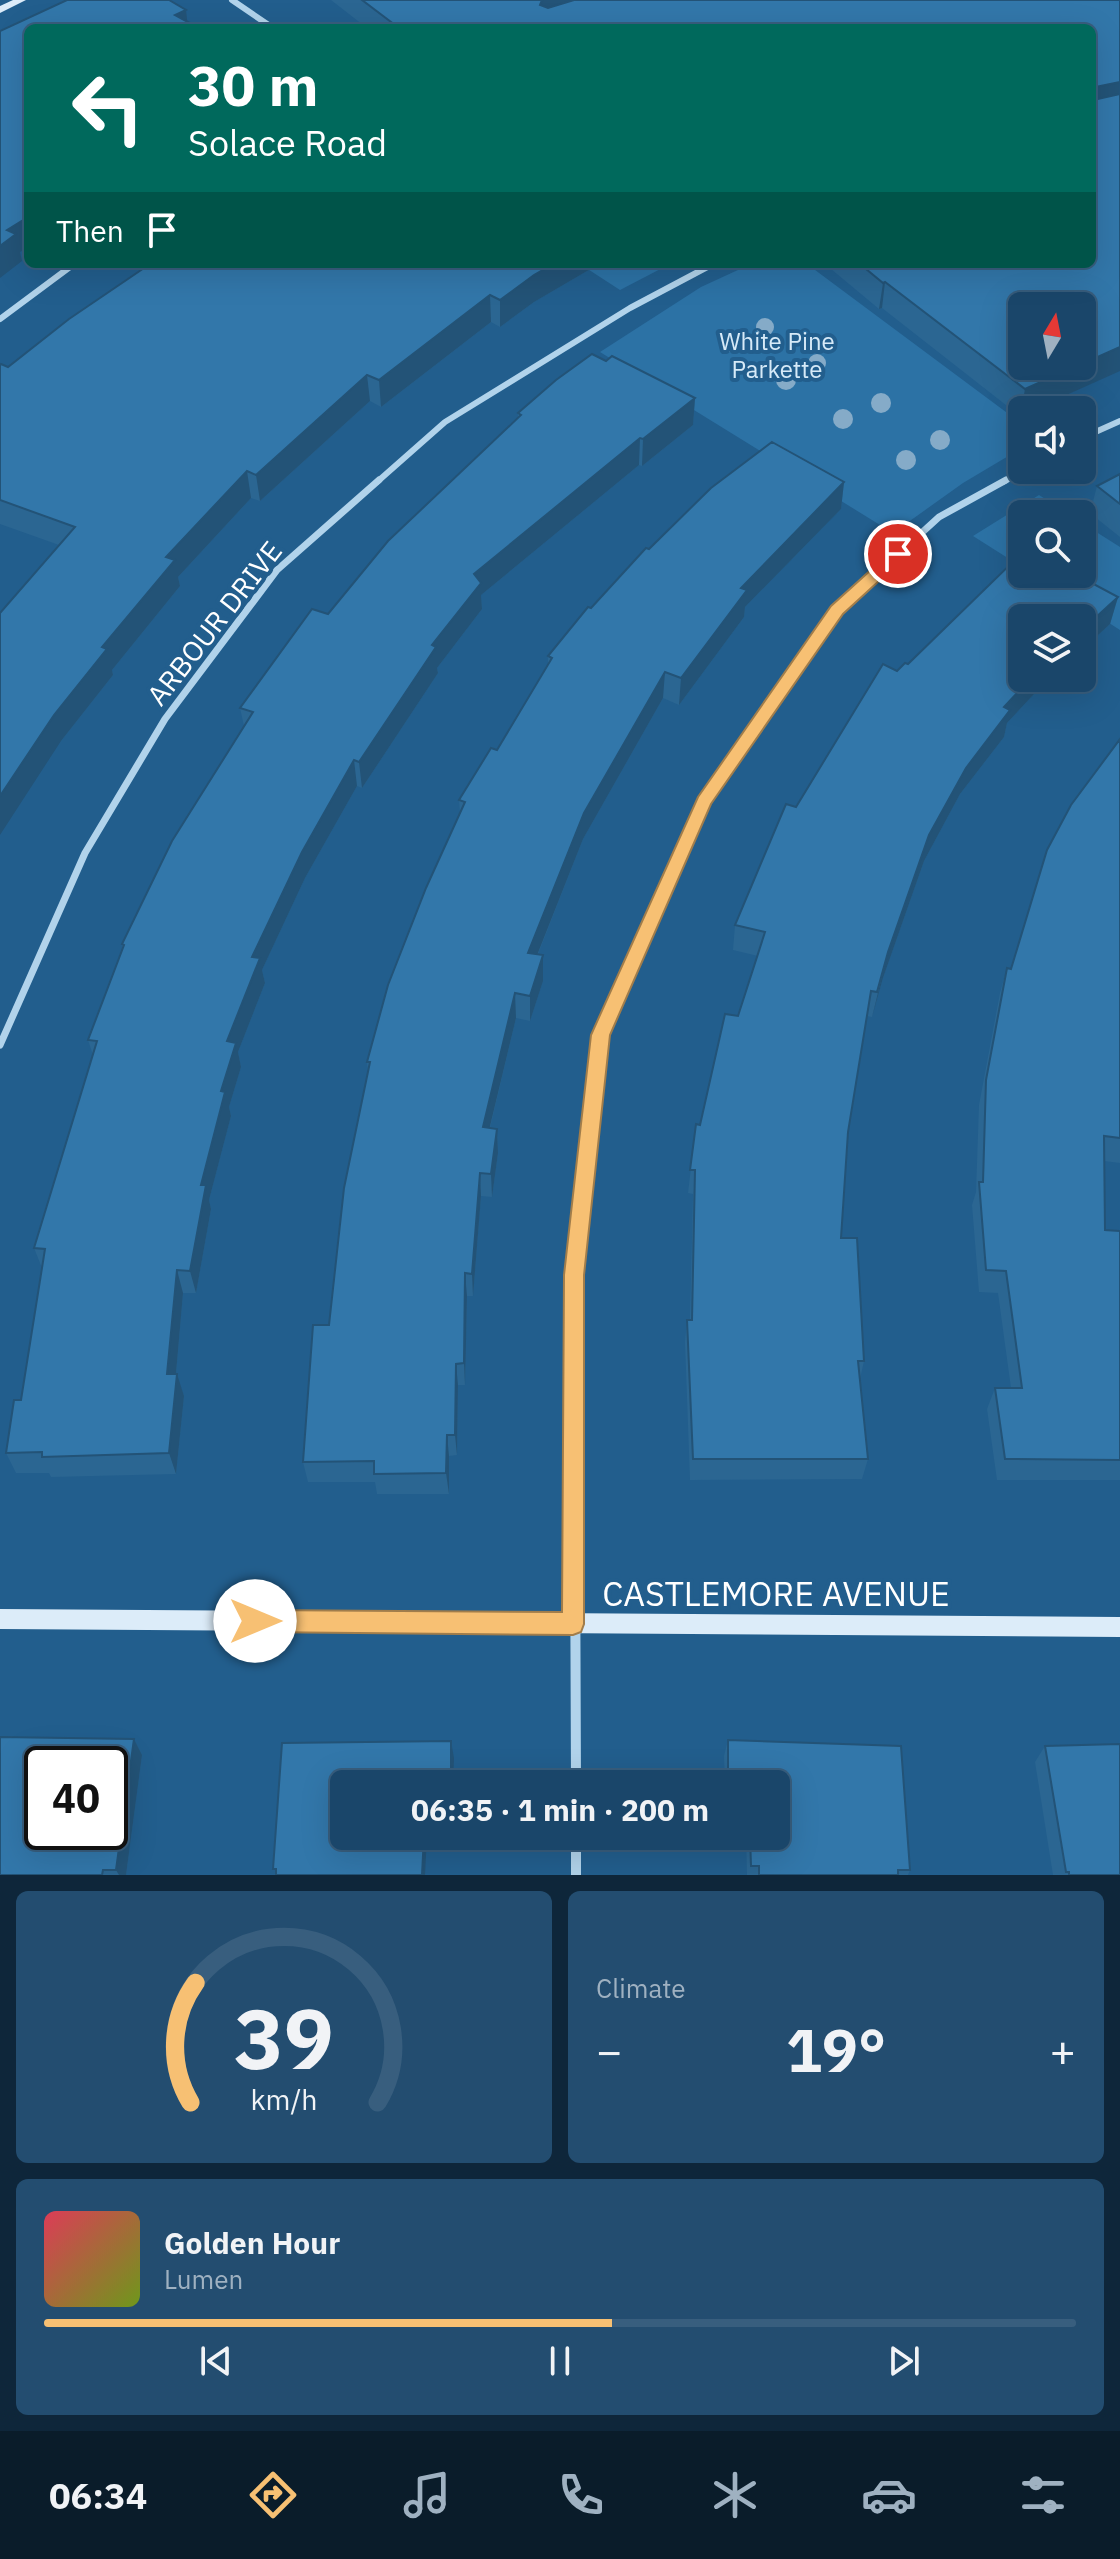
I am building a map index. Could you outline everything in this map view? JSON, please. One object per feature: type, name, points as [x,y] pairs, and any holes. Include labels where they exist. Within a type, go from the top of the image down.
[{"type":"street","points":[[0,10],[21,0]]},
{"type":"street","points":[[232,0],[267,24]]},
{"type":"street","points":[[0,319],[69,268]]},
{"type":"street","name":"ARBOUR DRIVE","points":[[0,1045],[85,853],[165,719],[277,570],[445,422],[630,308],[705,268]]},
{"type":"street","points":[[1096,432],[1120,421]]},
{"type":"street","points":[[576,1770],[574,1275],[600,1035],[704,802],[837,610],[939,517],[1008,479]]},
{"type":"street","name":"CASTLEMORE AVENUE","points":[[0,1619],[1120,1627]]},
{"type":"street","points":[[576,1850],[576,1875]]},
{"type":"green space","points":[[586,268],[662,268],[620,290]]},
{"type":"green space","name":"White Pine Parkette","points":[[742,268],[812,268],[1008,414],[1008,456],[963,483],[893,533],[600,352],[701,287]]},
{"type":"green space","points":[[1008,514],[1008,558],[973,536]]},
{"type":"green space","points":[[1096,532],[1120,547],[1120,630],[1096,615],[1096,604],[1080,604],[1055,588],[1096,588]]},
{"type":"building","points":[[67,0],[169,0],[186,10],[175,15],[192,24],[24,24],[24,219],[7,230],[16,234],[0,246],[0,31]]},
{"type":"building","points":[[362,0],[542,0],[540,5],[548,8],[574,0],[1120,0],[1120,82],[1096,87],[1096,24],[394,24]]},
{"type":"building","points":[[1120,94],[1120,347],[1096,358],[1096,292],[1008,292],[1008,376],[865,268],[1096,268],[1096,98]]},
{"type":"building","points":[[144,268],[546,268],[500,300],[490,295],[379,380],[367,375],[256,475],[247,471],[166,557],[175,560],[102,647],[107,649],[54,715],[0,796],[0,613],[75,527],[0,500],[0,365],[8,367],[69,319]]},
{"type":"building","points":[[592,354],[606,361],[612,356],[695,398],[643,439],[640,438],[474,574],[481,583],[432,645],[436,647],[359,762],[354,760],[302,852],[252,957],[260,958],[227,1041],[236,1043],[221,1091],[225,1092],[201,1185],[206,1185],[190,1271],[177,1270],[167,1374],[177,1374],[169,1453],[42,1457],[42,1452],[6,1453],[14,1400],[21,1400],[45,1249],[34,1248],[97,1041],[88,1040],[122,944],[172,841],[253,712],[240,708],[312,609],[328,614],[388,541],[521,415],[518,413]]},
{"type":"building","points":[[1013,380],[1045,380],[1025,389]]},
{"type":"building","points":[[772,442],[844,482],[741,588],[747,590],[681,678],[665,672],[584,813],[528,953],[543,955],[530,996],[515,993],[483,1127],[497,1129],[491,1174],[480,1173],[472,1274],[465,1273],[464,1363],[456,1364],[455,1435],[447,1435],[446,1473],[374,1474],[374,1461],[303,1462],[313,1325],[329,1325],[344,1188],[370,1062],[367,1062],[388,985],[426,888],[465,802],[459,800],[491,748],[497,750],[552,658],[548,656],[588,607],[591,608],[646,548],[649,549],[711,488]]},
{"type":"building","points":[[1120,474],[1120,504],[1097,486]]},
{"type":"building","points":[[1008,567],[1008,588],[1096,588],[1096,585],[1118,597],[1096,617],[1096,604],[1008,604],[1008,692],[1018,692],[1004,707],[1010,710],[966,768],[929,835],[877,992],[871,991],[848,1132],[841,1238],[857,1238],[864,1361],[858,1361],[868,1459],[693,1459],[687,1320],[692,1320],[695,1170],[690,1170],[696,1124],[700,1125],[725,1014],[738,1016],[765,932],[735,925],[786,804],[796,807],[883,664],[897,671],[905,663],[908,664]]},
{"type":"building","points":[[1120,739],[1120,1138],[1104,1136],[1105,1230],[1120,1231],[1120,1460],[1005,1459],[995,1388],[1022,1388],[1006,1271],[986,1270],[979,1182],[983,1182],[986,1080],[1007,968],[1011,969],[1047,850],[1071,805]]},
{"type":"building","points":[[0,1737],[134,1739],[128,1783],[128,1746],[24,1746],[24,1850],[119,1850],[116,1870],[103,1870],[102,1875],[0,1875]]},
{"type":"building","points":[[728,1740],[901,1746],[910,1870],[898,1870],[898,1875],[759,1875],[759,1866],[751,1866],[750,1850],[790,1850],[790,1770],[728,1770]]},
{"type":"building","points":[[451,1741],[451,1770],[330,1770],[330,1850],[423,1850],[422,1875],[276,1875],[276,1869],[273,1869],[282,1743]]},
{"type":"building","points":[[1120,1744],[1120,1875],[1069,1875],[1066,1872],[1045,1746]]},
{"type":"route","points":[[255,1621],[573,1624],[574,1275],[600,1035],[704,802],[837,610],[898,554]]}]
